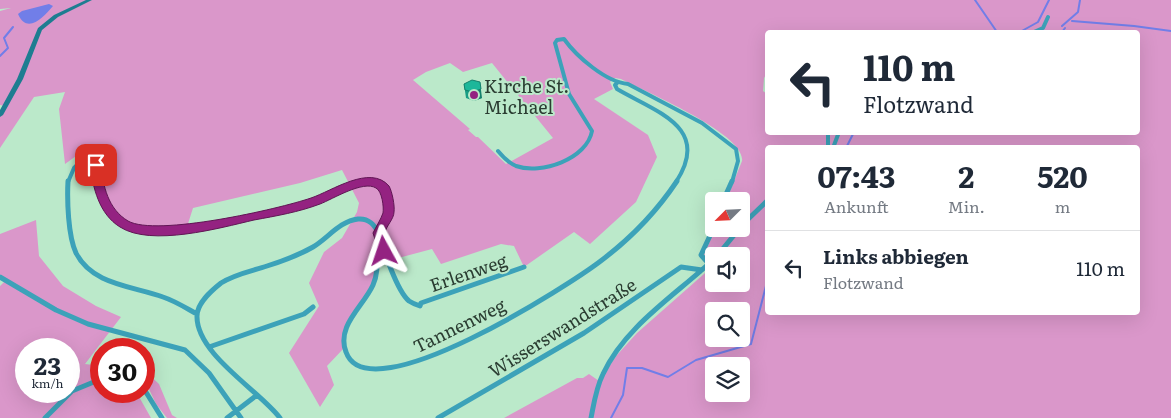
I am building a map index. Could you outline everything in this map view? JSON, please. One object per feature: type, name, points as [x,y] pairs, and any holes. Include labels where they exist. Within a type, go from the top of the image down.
[{"type":"street","points":[[0,115],[17,86],[40,29],[56,16],[90,0]]},
{"type":"street","points":[[1038,30],[1043,28],[1048,17]]},
{"type":"street","points":[[498,151],[516,166],[548,167],[567,160],[584,150],[589,144],[593,137],[592,131],[569,94],[555,43],[557,40],[564,39],[574,53],[617,83],[628,84],[702,123],[736,149],[739,155],[738,166],[727,192]]},
{"type":"street","name":"Tannenweg","points":[[379,233],[377,239],[379,264],[374,283],[343,336],[344,348],[349,360],[358,366],[370,370],[393,368],[441,353],[584,274],[622,246],[646,222],[684,170],[688,158],[687,143],[678,127],[617,89],[615,85],[617,83]]},
{"type":"street","points":[[197,314],[162,297],[110,281],[92,271],[76,253],[72,231],[68,182],[70,169],[85,157],[94,161],[98,189],[111,212],[118,221],[134,228],[167,231],[206,226],[298,207],[365,182],[378,183],[385,190],[389,212],[379,233],[371,222],[358,219],[350,221],[316,245],[292,258],[226,280],[212,291],[197,314],[197,322],[209,347],[280,418]]},
{"type":"street","points":[[750,218],[765,203]]},
{"type":"street","name":"Erlenweg","points":[[379,233],[399,286],[409,302],[420,306],[421,303],[524,267]]},
{"type":"street","points":[[705,248],[702,255],[705,259]]},
{"type":"street","name":"Wisserswandstraße","points":[[438,418],[584,333],[680,267],[702,270]]},
{"type":"street","points":[[591,418],[599,381],[617,350],[632,332],[705,267]]},
{"type":"street","points":[[0,277],[56,310],[88,324],[172,344],[185,350],[196,358],[213,378],[227,395],[241,418]]},
{"type":"street","points":[[209,347],[304,314],[313,306]]},
{"type":"street","points":[[45,418],[72,390],[90,383]]},
{"type":"street","points":[[227,418],[257,395]]},
{"type":"street","points":[[153,403],[162,418]]},
{"type":"shaded area","points":[[0,0],[1171,0],[1171,418],[504,418],[577,378],[583,378],[589,374],[599,381],[617,355],[637,333],[705,273],[705,292],[750,292],[750,247],[707,247],[711,238],[750,238],[750,192],[730,192],[742,161],[739,150],[728,138],[692,114],[621,79],[615,78],[610,82],[613,89],[594,99],[648,135],[657,157],[636,202],[590,244],[574,232],[524,267],[514,246],[501,244],[441,264],[432,249],[387,261],[378,269],[375,283],[345,328],[344,348],[327,366],[334,385],[320,407],[289,353],[319,306],[309,283],[324,252],[342,238],[357,212],[359,203],[342,170],[300,183],[193,208],[186,230],[148,229],[126,223],[108,208],[101,196],[96,165],[97,148],[94,146],[83,151],[65,164],[59,109],[65,92],[34,97],[0,148],[0,115],[5,106],[0,105],[0,11],[11,8],[0,9]],"holes":[[[450,63],[463,72],[492,63],[553,138],[506,164],[468,130],[470,129],[413,80],[426,72]]]},
{"type":"shaded area","points":[[36,220],[39,256],[63,286],[96,306],[121,317],[105,338],[90,338],[90,357],[85,364],[90,365],[90,403],[143,403],[151,418],[0,418],[0,286],[5,281],[0,277],[0,234]]},
{"type":"shaded area","points":[[155,380],[159,384],[172,415],[177,418],[167,418],[156,404]]},
{"type":"water","points":[[49,4],[53,6],[40,19],[31,24],[22,20],[18,14],[22,11]]},
{"type":"building","points":[[472,80],[480,82],[481,89],[473,92],[465,90],[464,84]]},
{"type":"waterway","points":[[975,0],[996,30]]},
{"type":"waterway","points":[[1024,30],[1038,22],[1049,0]]},
{"type":"waterway","points":[[1062,26],[1078,12],[1080,0]]},
{"type":"waterway","points":[[1072,21],[1171,31]]},
{"type":"waterway","points":[[0,56],[8,48],[4,38],[13,27]]},
{"type":"waterway","points":[[848,145],[852,135]]},
{"type":"waterway","points":[[611,418],[623,395],[627,368],[642,368],[668,377],[696,360],[751,344],[765,290]]},
{"type":"place","name":"Kirche St. Michael","points":[[474,95]]},
{"type":"route","points":[[96,165],[98,189],[111,212],[118,221],[125,225],[144,230],[186,230],[206,226],[298,207],[365,182],[378,183],[385,190],[388,200],[389,212],[379,233],[384,251]]}]
